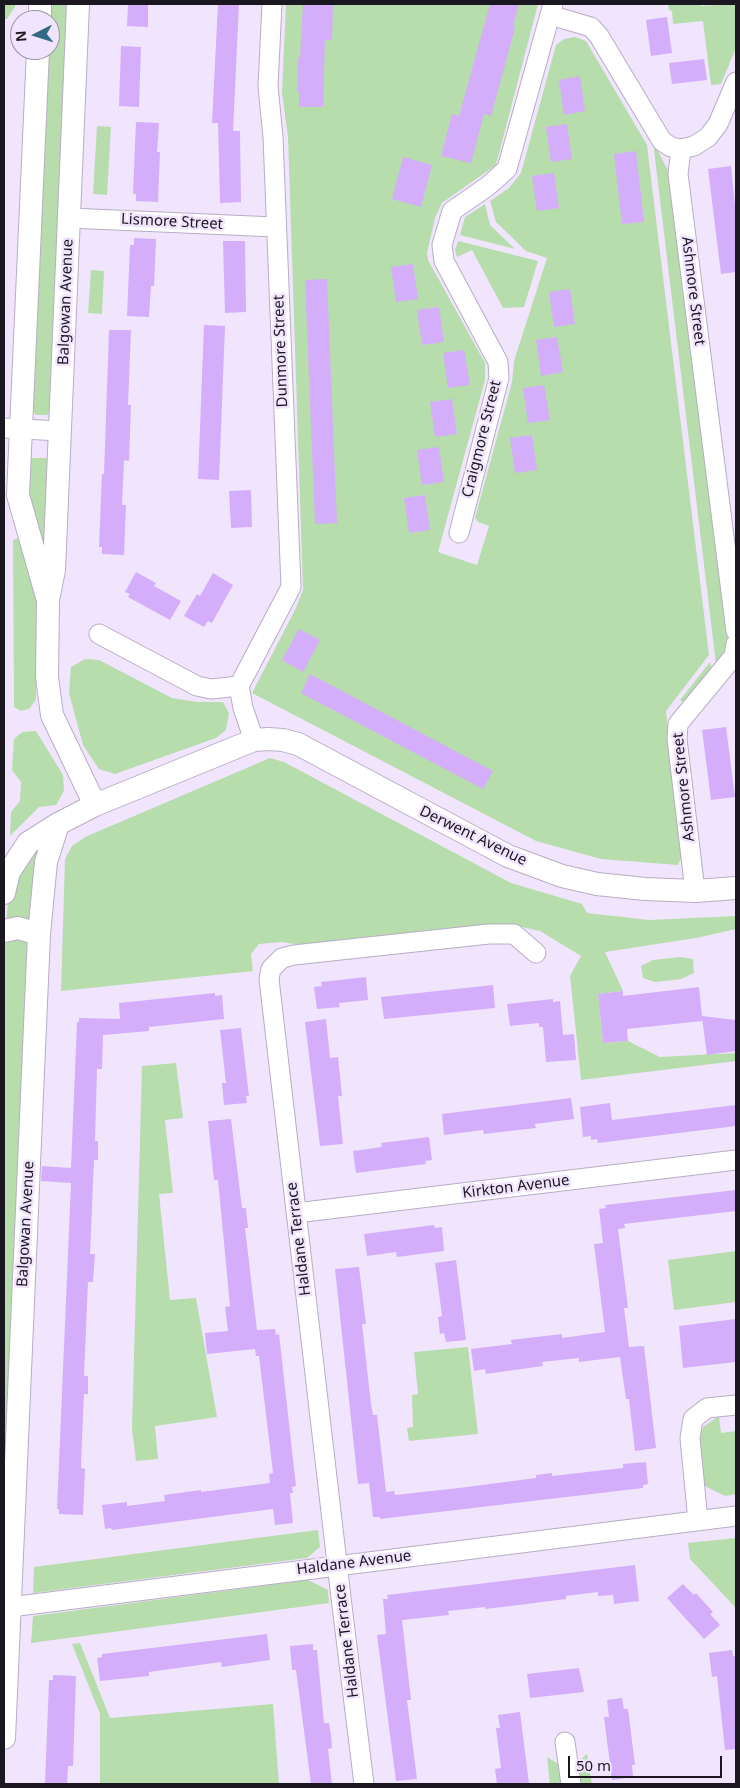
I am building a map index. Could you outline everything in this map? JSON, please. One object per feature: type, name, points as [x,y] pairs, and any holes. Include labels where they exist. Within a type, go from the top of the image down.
[{"type":"street","name":"Balgowan Avenue","points":[[78,4],[54,570],[48,600],[47,678],[52,715],[95,805]]},
{"type":"street","name":"Dunmore Street","points":[[239,686],[291,587],[272,137],[268,86],[272,4]]},
{"type":"street","points":[[552,9],[591,28],[599,36],[662,141],[671,147],[694,146],[708,138],[718,124],[736,82]]},
{"type":"street","name":"Craigmore Street","points":[[458,533],[499,378],[498,362],[444,261],[442,245],[452,211],[488,186],[507,169],[552,9]]},
{"type":"street","name":"Balgowan Avenue","points":[[37,60],[13,429],[18,495],[48,600]]},
{"type":"street","name":"Ashmore Street","points":[[681,148],[678,174],[736,631]]},
{"type":"street","name":"Lismore Street","points":[[69,218],[275,227]]},
{"type":"street","points":[[13,429],[60,432]]},
{"type":"street","points":[[99,634],[197,686],[211,689],[239,686],[243,708],[254,740]]},
{"type":"street","name":"Ashmore Street","points":[[695,890],[677,739],[678,724],[734,656],[736,644]]},
{"type":"street","name":"Derwent Avenue","points":[[58,824],[95,805],[254,740],[283,740],[298,744],[508,856],[562,876],[597,884],[644,889],[695,890],[736,888]]},
{"type":"street","name":"Balgowan Avenue","points":[[4,1738],[10,1607],[8,1514],[40,934],[46,862],[58,824]]},
{"type":"street","points":[[4,893],[9,872],[28,843],[58,824]]},
{"type":"street","points":[[4,932],[18,928],[40,934]]},
{"type":"street","name":"Haldane Terrace","points":[[364,1784],[269,979],[272,969],[282,958],[294,955],[489,934],[514,934],[536,953]]},
{"type":"street","name":"Kirkton Avenue","points":[[296,1214],[736,1160]]},
{"type":"street","points":[[698,1521],[690,1438],[693,1419],[707,1408],[736,1405]]},
{"type":"street","name":"Haldane Avenue","points":[[10,1607],[736,1516]]},
{"type":"street","points":[[565,1742],[571,1784]]},
{"type":"green space","points":[[4,4],[15,4],[13,10],[10,10],[7,19],[4,19]]},
{"type":"green space","points":[[46,4],[74,4],[55,407],[47,415],[36,415],[29,408],[44,60],[60,60],[60,10],[48,10]]},
{"type":"green space","points":[[286,4],[538,4],[496,165],[442,203],[435,218],[427,253],[428,260],[485,363],[485,380],[438,552],[477,565],[489,526],[478,522],[475,518],[512,382],[514,361],[547,258],[526,251],[496,222],[490,201],[509,188],[521,173],[556,45],[564,39],[575,37],[586,41],[647,145],[709,655],[666,711],[682,856],[678,865],[601,859],[536,841],[252,693],[295,610],[303,590],[288,137],[282,93]]},
{"type":"green space","points":[[668,4],[701,4],[701,6],[736,4],[736,48],[721,84],[711,85],[703,21],[673,24],[672,11],[669,10]]},
{"type":"green space","points":[[97,126],[111,127],[107,195],[93,194]]},
{"type":"green space","points":[[653,142],[669,172],[729,644],[716,664]]},
{"type":"green space","points":[[485,204],[490,225],[515,249],[460,235],[465,217]]},
{"type":"green space","points":[[458,241],[538,261],[524,307],[503,308],[472,250],[457,257],[455,250]]},
{"type":"green space","points":[[91,270],[104,271],[102,314],[88,313]]},
{"type":"green space","points":[[32,458],[46,458],[53,464],[50,563],[25,509],[26,464]]},
{"type":"green space","points":[[19,538],[31,569],[37,601],[36,700],[29,709],[21,711],[14,707],[13,540]]},
{"type":"green space","points":[[85,659],[99,660],[172,698],[198,702],[223,702],[229,713],[226,730],[216,738],[115,774],[99,769],[83,745],[69,693],[71,667]]},
{"type":"green space","points":[[710,662],[712,668],[684,703],[680,700]]},
{"type":"green space","points":[[36,731],[63,775],[64,791],[56,805],[39,807],[10,836],[11,812],[20,801],[21,782],[12,770],[14,739],[22,732]]},
{"type":"green space","points":[[270,758],[284,762],[511,883],[582,904],[587,913],[649,920],[736,916],[736,929],[696,938],[605,952],[623,991],[598,994],[603,1043],[628,1041],[660,1057],[736,1053],[736,1061],[581,1080],[570,976],[581,956],[540,931],[513,925],[488,925],[300,945],[282,942],[259,944],[251,954],[253,971],[61,991],[65,859],[72,846],[85,837]]},
{"type":"green space","points":[[39,842],[33,925],[6,923],[9,891]]},
{"type":"green space","points":[[12,936],[29,938],[4,1503],[4,980],[5,942]]},
{"type":"green space","points":[[680,957],[693,959],[694,973],[681,979],[655,982],[643,978],[641,966],[653,960]]},
{"type":"green space","points":[[176,1063],[183,1118],[165,1120],[173,1193],[159,1194],[170,1300],[196,1298],[217,1417],[155,1426],[158,1459],[136,1461],[132,1429],[142,1066]]},
{"type":"green space","points":[[736,1251],[736,1302],[674,1310],[668,1260]]},
{"type":"green space","points":[[468,1347],[478,1434],[409,1441],[407,1428],[413,1427],[412,1395],[418,1394],[414,1352]]},
{"type":"green space","points":[[719,1416],[721,1433],[736,1431],[736,1494],[725,1496],[703,1485],[698,1441],[703,1427]]},
{"type":"green space","points":[[318,1530],[320,1547],[307,1558],[33,1593],[34,1567]]},
{"type":"green space","points":[[736,1538],[736,1608],[690,1559],[688,1543]]},
{"type":"green space","points":[[308,1580],[328,1590],[329,1603],[31,1643],[33,1616]]},
{"type":"green space","points":[[80,1643],[110,1718],[273,1704],[279,1784],[100,1784],[100,1714],[72,1644]]},
{"type":"green space","points":[[587,1754],[592,1784],[579,1784],[576,1764]]},
{"type":"green space","points":[[547,1757],[560,1765],[562,1784],[550,1784]]},
{"type":"building","points":[[128,4],[148,4],[148,27],[127,26]]},
{"type":"building","points":[[218,4],[239,4],[233,131],[240,131],[241,202],[220,203],[218,123],[212,123]]},
{"type":"building","points":[[303,4],[333,4],[332,40],[325,40],[323,107],[299,107],[299,92],[297,92],[298,58],[300,58]]},
{"type":"building","points":[[490,4],[519,4],[513,27],[515,28],[491,116],[484,114],[471,163],[441,156],[452,114],[459,116]]},
{"type":"building","points":[[667,17],[672,53],[651,56],[646,20]]},
{"type":"building","points":[[121,46],[141,47],[139,107],[119,106]]},
{"type":"building","points":[[704,59],[707,80],[672,84],[669,63]]},
{"type":"building","points":[[580,76],[585,111],[564,115],[559,80]]},
{"type":"building","points":[[136,122],[159,123],[157,152],[160,152],[158,202],[136,201],[136,194],[133,194]]},
{"type":"building","points":[[567,124],[572,159],[551,162],[546,127]]},
{"type":"building","points":[[636,151],[644,222],[622,224],[614,154]]},
{"type":"building","points":[[403,157],[432,165],[421,207],[392,199]]},
{"type":"building","points":[[731,166],[736,214],[736,272],[721,274],[708,169]]},
{"type":"building","points":[[554,173],[559,208],[537,211],[532,176]]},
{"type":"building","points":[[134,238],[156,239],[154,286],[151,286],[149,317],[127,316],[130,245],[134,245]]},
{"type":"building","points":[[223,241],[245,241],[246,312],[225,313]]},
{"type":"building","points":[[413,264],[418,299],[396,302],[391,267]]},
{"type":"building","points":[[327,279],[337,523],[315,524],[305,280]]},
{"type":"building","points":[[570,289],[575,324],[554,327],[549,292]]},
{"type":"building","points":[[439,307],[444,342],[422,345],[417,310]]},
{"type":"building","points":[[204,325],[225,326],[219,480],[198,479]]},
{"type":"building","points":[[109,330],[131,330],[128,405],[131,405],[129,461],[124,460],[122,505],[126,505],[124,555],[102,554],[102,547],[99,547],[102,474],[104,474]]},
{"type":"building","points":[[557,337],[563,372],[541,376],[536,340]]},
{"type":"building","points":[[464,350],[470,385],[448,388],[443,353]]},
{"type":"building","points":[[544,385],[550,420],[528,423],[523,388]]},
{"type":"building","points":[[452,399],[457,434],[435,437],[430,402]]},
{"type":"building","points":[[532,435],[537,470],[515,473],[510,438]]},
{"type":"building","points":[[439,447],[444,482],[422,485],[417,450]]},
{"type":"building","points":[[251,490],[252,527],[231,528],[229,491]]},
{"type":"building","points":[[425,495],[430,530],[409,533],[404,498]]},
{"type":"building","points":[[136,572],[156,583],[154,586],[181,601],[170,620],[128,597],[130,594],[125,592]]},
{"type":"building","points":[[213,573],[233,585],[212,623],[208,621],[204,627],[184,616],[197,594],[200,596]]},
{"type":"building","points":[[299,629],[320,640],[303,672],[282,660]]},
{"type":"building","points":[[310,674],[493,771],[483,789],[301,693]]},
{"type":"building","points":[[726,727],[735,797],[711,800],[702,730]]},
{"type":"building","points":[[366,977],[368,1000],[339,1003],[340,1007],[317,1009],[314,987],[322,986],[321,982]]},
{"type":"building","points":[[493,985],[495,1008],[384,1019],[381,997]]},
{"type":"building","points":[[699,987],[702,1016],[736,1020],[736,1051],[707,1055],[702,1018],[702,1021],[627,1029],[628,1041],[603,1043],[598,994],[623,991],[623,996]]},
{"type":"building","points":[[215,993],[215,996],[222,995],[224,1019],[149,1027],[149,1031],[103,1035],[102,1069],[97,1069],[95,1141],[98,1141],[98,1160],[94,1160],[90,1254],[95,1254],[93,1282],[88,1282],[84,1376],[88,1376],[88,1394],[84,1394],[82,1438],[81,1468],[85,1469],[83,1515],[59,1514],[59,1509],[57,1509],[71,1183],[41,1181],[42,1166],[71,1168],[77,1022],[79,1022],[79,1018],[120,1019],[119,1003]]},
{"type":"building","points":[[553,999],[553,1002],[560,1001],[563,1035],[574,1034],[576,1060],[546,1062],[543,1027],[539,1027],[539,1023],[510,1026],[507,1004]]},
{"type":"building","points":[[326,1019],[330,1058],[338,1057],[342,1096],[338,1096],[343,1144],[320,1146],[305,1022]]},
{"type":"building","points":[[241,1028],[249,1096],[246,1096],[247,1103],[224,1105],[222,1083],[226,1083],[220,1030]]},
{"type":"building","points":[[571,1098],[574,1119],[535,1124],[536,1128],[484,1134],[483,1130],[444,1135],[442,1114]]},
{"type":"building","points":[[610,1103],[612,1120],[736,1105],[736,1126],[598,1143],[597,1139],[591,1140],[591,1136],[583,1137],[580,1107]]},
{"type":"building","points":[[231,1119],[242,1208],[246,1208],[248,1228],[245,1228],[257,1330],[275,1329],[276,1335],[279,1334],[296,1486],[292,1487],[293,1493],[290,1493],[293,1523],[275,1525],[273,1509],[112,1530],[111,1528],[105,1529],[102,1505],[127,1502],[127,1506],[165,1501],[164,1495],[270,1483],[269,1474],[273,1473],[259,1356],[256,1356],[255,1349],[207,1354],[205,1333],[228,1331],[225,1307],[230,1306],[218,1180],[214,1180],[208,1121]]},
{"type":"building","points":[[429,1137],[432,1160],[425,1161],[426,1164],[356,1173],[353,1151],[382,1147],[381,1143]]},
{"type":"building","points":[[736,1190],[736,1211],[624,1224],[625,1228],[618,1229],[628,1308],[624,1308],[629,1347],[644,1346],[656,1448],[635,1451],[629,1399],[626,1399],[620,1357],[579,1362],[579,1358],[542,1362],[543,1366],[486,1374],[485,1369],[474,1371],[471,1349],[512,1344],[511,1340],[562,1334],[562,1338],[605,1332],[594,1244],[603,1243],[599,1209],[606,1208],[605,1205]]},
{"type":"building","points":[[434,1225],[435,1228],[442,1227],[444,1251],[397,1257],[396,1252],[367,1256],[364,1234]]},
{"type":"building","points":[[456,1260],[466,1340],[446,1342],[444,1333],[440,1334],[438,1317],[442,1316],[435,1263]]},
{"type":"building","points":[[359,1267],[366,1324],[362,1324],[371,1404],[373,1415],[377,1415],[386,1492],[394,1491],[395,1495],[459,1488],[536,1478],[536,1475],[552,1473],[552,1476],[623,1468],[623,1464],[646,1462],[648,1484],[643,1485],[643,1488],[380,1519],[380,1517],[373,1517],[369,1483],[358,1484],[335,1269]]},
{"type":"building","points":[[736,1319],[736,1362],[683,1368],[679,1326]]},
{"type":"building","points":[[635,1565],[639,1601],[614,1604],[613,1595],[598,1596],[598,1592],[566,1596],[566,1599],[485,1609],[485,1607],[448,1611],[449,1615],[402,1620],[411,1700],[407,1700],[417,1779],[396,1781],[377,1635],[386,1634],[383,1599],[388,1599],[387,1595]]},
{"type":"building","points":[[683,1584],[694,1595],[696,1593],[713,1612],[710,1614],[720,1625],[704,1639],[667,1598]]},
{"type":"building","points":[[267,1634],[270,1660],[222,1667],[221,1662],[149,1672],[149,1676],[100,1681],[97,1658],[102,1657],[102,1654]]},
{"type":"building","points":[[313,1644],[313,1650],[317,1650],[324,1723],[329,1723],[331,1735],[332,1748],[328,1749],[332,1784],[311,1784],[296,1670],[292,1670],[290,1646]]},
{"type":"building","points":[[732,1650],[733,1656],[736,1656],[736,1749],[725,1750],[717,1676],[712,1677],[709,1653]]},
{"type":"building","points":[[579,1668],[584,1692],[530,1698],[527,1674]]},
{"type":"building","points":[[53,1675],[76,1676],[73,1766],[68,1766],[67,1784],[45,1784],[49,1680],[53,1680]]},
{"type":"building","points":[[622,1698],[624,1709],[628,1709],[635,1765],[632,1765],[633,1777],[612,1780],[604,1717],[609,1717],[607,1700]]},
{"type":"building","points":[[520,1712],[529,1784],[497,1784],[495,1769],[501,1768],[496,1728],[500,1728],[498,1715]]}]
